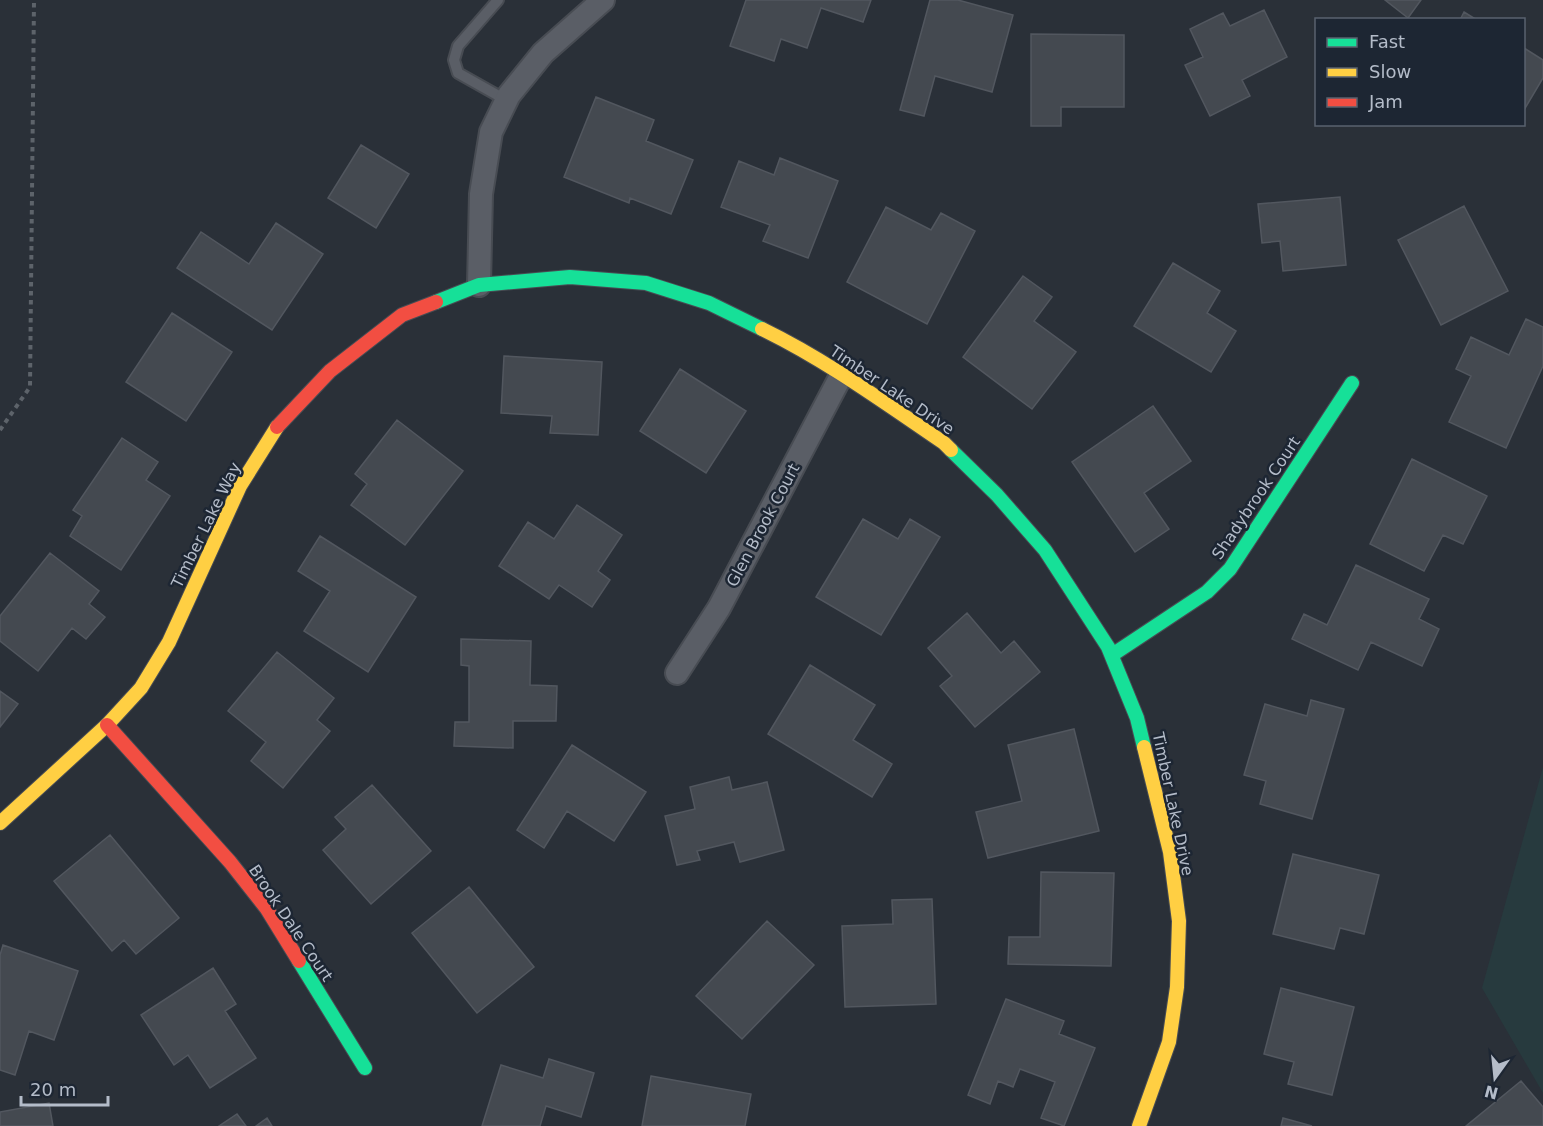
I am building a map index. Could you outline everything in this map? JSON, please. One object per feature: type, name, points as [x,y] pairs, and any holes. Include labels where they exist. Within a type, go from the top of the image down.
[{"type":"street","points":[[479,285],[481,194],[490,132],[506,100],[543,53],[603,0]]},
{"type":"street","name":"Timber Lake Drive","points":[[479,285],[570,277],[646,283],[709,303],[787,341],[842,374],[944,443],[997,495],[1045,550],[1112,655],[1137,718],[1170,852],[1179,921],[1177,987],[1169,1042],[1139,1126]]},
{"type":"street","name":"Timber Lake Way","points":[[0,823],[106,725],[141,688],[169,642],[240,486],[278,425],[330,371],[402,315],[479,285]]},
{"type":"street","name":"Glen Brook Court","points":[[676,672],[719,608],[842,374]]},
{"type":"street","name":"Shadybrook Court","points":[[1112,655],[1207,592],[1230,568],[1352,383]]},
{"type":"street","name":"Brook Dale Court","points":[[106,725],[230,861],[267,909],[365,1068]]},
{"type":"lane","points":[[498,0],[458,46],[454,60],[458,74],[506,100]]},
{"type":"path","points":[[0,430],[30,387],[34,0]]},
{"type":"green space","points":[[1543,767],[1543,1093],[1482,988]]},
{"type":"building","points":[[746,0],[871,0],[863,22],[821,8],[807,48],[781,39],[774,61],[730,46]]},
{"type":"building","points":[[930,0],[958,0],[1013,15],[992,92],[935,76],[924,116],[900,110]]},
{"type":"building","points":[[1385,0],[1421,0],[1408,18]]},
{"type":"building","points":[[1264,10],[1287,57],[1242,80],[1250,96],[1210,116],[1185,65],[1203,57],[1190,29],[1223,13],[1230,26]]},
{"type":"building","points":[[1464,12],[1474,18],[1461,18]]},
{"type":"building","points":[[1031,34],[1124,35],[1124,107],[1061,107],[1061,126],[1031,126]]},
{"type":"building","points":[[1525,49],[1543,60],[1543,78],[1525,108]]},
{"type":"building","points":[[596,97],[654,120],[646,141],[693,160],[671,214],[630,198],[629,203],[564,177]]},
{"type":"building","points":[[361,145],[409,174],[376,228],[328,198]]},
{"type":"building","points":[[780,158],[838,181],[808,258],[763,241],[770,225],[721,207],[739,161],[774,175]]},
{"type":"building","points":[[1340,197],[1346,265],[1283,271],[1280,241],[1262,243],[1258,204]]},
{"type":"building","points":[[1464,206],[1508,291],[1441,325],[1398,240]]},
{"type":"building","points":[[886,207],[931,230],[941,213],[975,231],[927,324],[847,282]]},
{"type":"building","points":[[276,223],[323,254],[272,330],[177,268],[201,232],[249,264]]},
{"type":"building","points":[[1173,263],[1220,291],[1207,313],[1236,331],[1211,372],[1134,326]]},
{"type":"building","points":[[1023,276],[1052,297],[1034,321],[1076,352],[1032,409],[963,357]]},
{"type":"building","points":[[172,313],[232,352],[186,421],[126,382]]},
{"type":"building","points":[[1526,319],[1543,327],[1543,366],[1506,448],[1449,422],[1471,376],[1456,369],[1471,337],[1509,355]]},
{"type":"building","points":[[504,356],[602,362],[598,435],[550,433],[552,416],[501,413]]},
{"type":"building","points":[[680,369],[746,411],[706,473],[640,431]]},
{"type":"building","points":[[1153,406],[1191,461],[1144,493],[1169,529],[1135,552],[1072,462]]},
{"type":"building","points":[[397,420],[463,471],[405,545],[351,505],[367,484],[355,474]]},
{"type":"building","points":[[122,438],[158,462],[146,480],[170,496],[121,570],[70,536],[82,516],[73,510]]},
{"type":"building","points":[[1412,459],[1487,496],[1463,544],[1443,535],[1424,571],[1370,544]]},
{"type":"building","points":[[577,505],[622,535],[598,571],[610,580],[592,607],[559,585],[549,599],[499,566],[528,522],[554,539]]},
{"type":"building","points":[[863,519],[898,539],[910,519],[940,537],[881,635],[816,597]]},
{"type":"building","points":[[320,536],[416,597],[368,672],[304,631],[330,591],[298,571]]},
{"type":"building","points":[[50,553],[99,591],[89,604],[105,617],[86,639],[72,628],[38,671],[0,641],[0,616]]},
{"type":"building","points":[[1356,565],[1429,599],[1419,619],[1439,629],[1422,666],[1371,642],[1358,670],[1292,639],[1304,614],[1327,625]]},
{"type":"building","points":[[967,613],[1001,653],[1014,641],[1040,672],[975,727],[940,686],[952,676],[928,648]]},
{"type":"building","points":[[461,639],[531,641],[530,685],[557,686],[556,721],[513,721],[513,748],[454,746],[455,722],[469,722],[469,666],[461,665]]},
{"type":"building","points":[[277,652],[334,698],[317,720],[330,731],[283,788],[251,761],[266,742],[228,711]]},
{"type":"building","points":[[810,665],[875,705],[853,740],[892,764],[872,797],[768,734]]},
{"type":"building","points":[[0,691],[18,704],[0,727]]},
{"type":"building","points":[[1311,700],[1344,709],[1312,819],[1260,804],[1266,781],[1244,775],[1265,704],[1307,716]]},
{"type":"building","points":[[1074,729],[1099,831],[988,858],[976,812],[1022,801],[1008,745]]},
{"type":"building","points":[[572,745],[646,792],[614,841],[567,811],[544,848],[517,830]]},
{"type":"building","points":[[729,777],[732,790],[767,782],[784,850],[740,862],[734,842],[697,851],[700,860],[677,865],[665,816],[695,809],[690,787]]},
{"type":"building","points":[[372,785],[431,851],[371,904],[323,850],[346,829],[335,817]]},
{"type":"building","points":[[110,835],[179,918],[136,954],[124,940],[112,951],[54,881]]},
{"type":"building","points":[[1293,854],[1379,875],[1364,934],[1340,928],[1334,949],[1273,934]]},
{"type":"building","points":[[1041,872],[1114,873],[1111,966],[1008,964],[1009,937],[1040,937]]},
{"type":"building","points":[[469,887],[534,967],[477,1013],[412,933]]},
{"type":"building","points":[[932,899],[936,1004],[845,1007],[842,926],[893,924],[892,900]]},
{"type":"building","points":[[767,921],[814,965],[742,1039],[696,996]]},
{"type":"building","points":[[3,945],[78,971],[54,1040],[29,1031],[15,1075],[0,1070],[0,955]]},
{"type":"building","points":[[213,968],[236,1004],[225,1011],[256,1058],[210,1088],[188,1055],[174,1065],[141,1015]]},
{"type":"building","points":[[1281,988],[1354,1007],[1332,1095],[1288,1084],[1294,1062],[1264,1054]]},
{"type":"building","points":[[1006,999],[1064,1021],[1059,1034],[1095,1048],[1064,1126],[1041,1118],[1055,1082],[1020,1069],[1013,1087],[998,1081],[990,1104],[968,1095]]},
{"type":"building","points":[[549,1059],[594,1073],[581,1117],[546,1106],[540,1126],[482,1126],[501,1065],[543,1078]]},
{"type":"building","points":[[651,1076],[751,1094],[745,1126],[642,1126]]},
{"type":"building","points":[[1521,1081],[1543,1107],[1543,1126],[1466,1126]]},
{"type":"building","points":[[49,1103],[53,1126],[0,1126],[0,1112]]},
{"type":"building","points":[[237,1114],[246,1126],[219,1126]]},
{"type":"building","points":[[267,1118],[272,1126],[256,1126]]},
{"type":"building","points":[[1283,1118],[1312,1126],[1281,1126]]},
{"type":"traffic: fast","points":[[436,302],[479,285],[570,277],[646,283],[709,303],[762,329]]},
{"type":"traffic: fast","points":[[1112,655],[1207,592],[1230,569],[1352,383]]},
{"type":"traffic: fast","points":[[951,450],[997,495],[1045,550],[1108,647],[1137,718],[1144,747]]},
{"type":"traffic: fast","points":[[299,961],[365,1068]]},
{"type":"traffic: slow","points":[[762,329],[809,354],[855,383],[951,450]]},
{"type":"traffic: slow","points":[[0,823],[107,725],[141,688],[169,642],[240,486],[277,427]]},
{"type":"traffic: slow","points":[[1139,1126],[1169,1042],[1177,987],[1179,921],[1170,852],[1144,747]]},
{"type":"traffic: jam","points":[[277,427],[330,371],[402,315],[436,302]]},
{"type":"traffic: jam","points":[[107,725],[230,862],[267,909],[299,961]]}]
